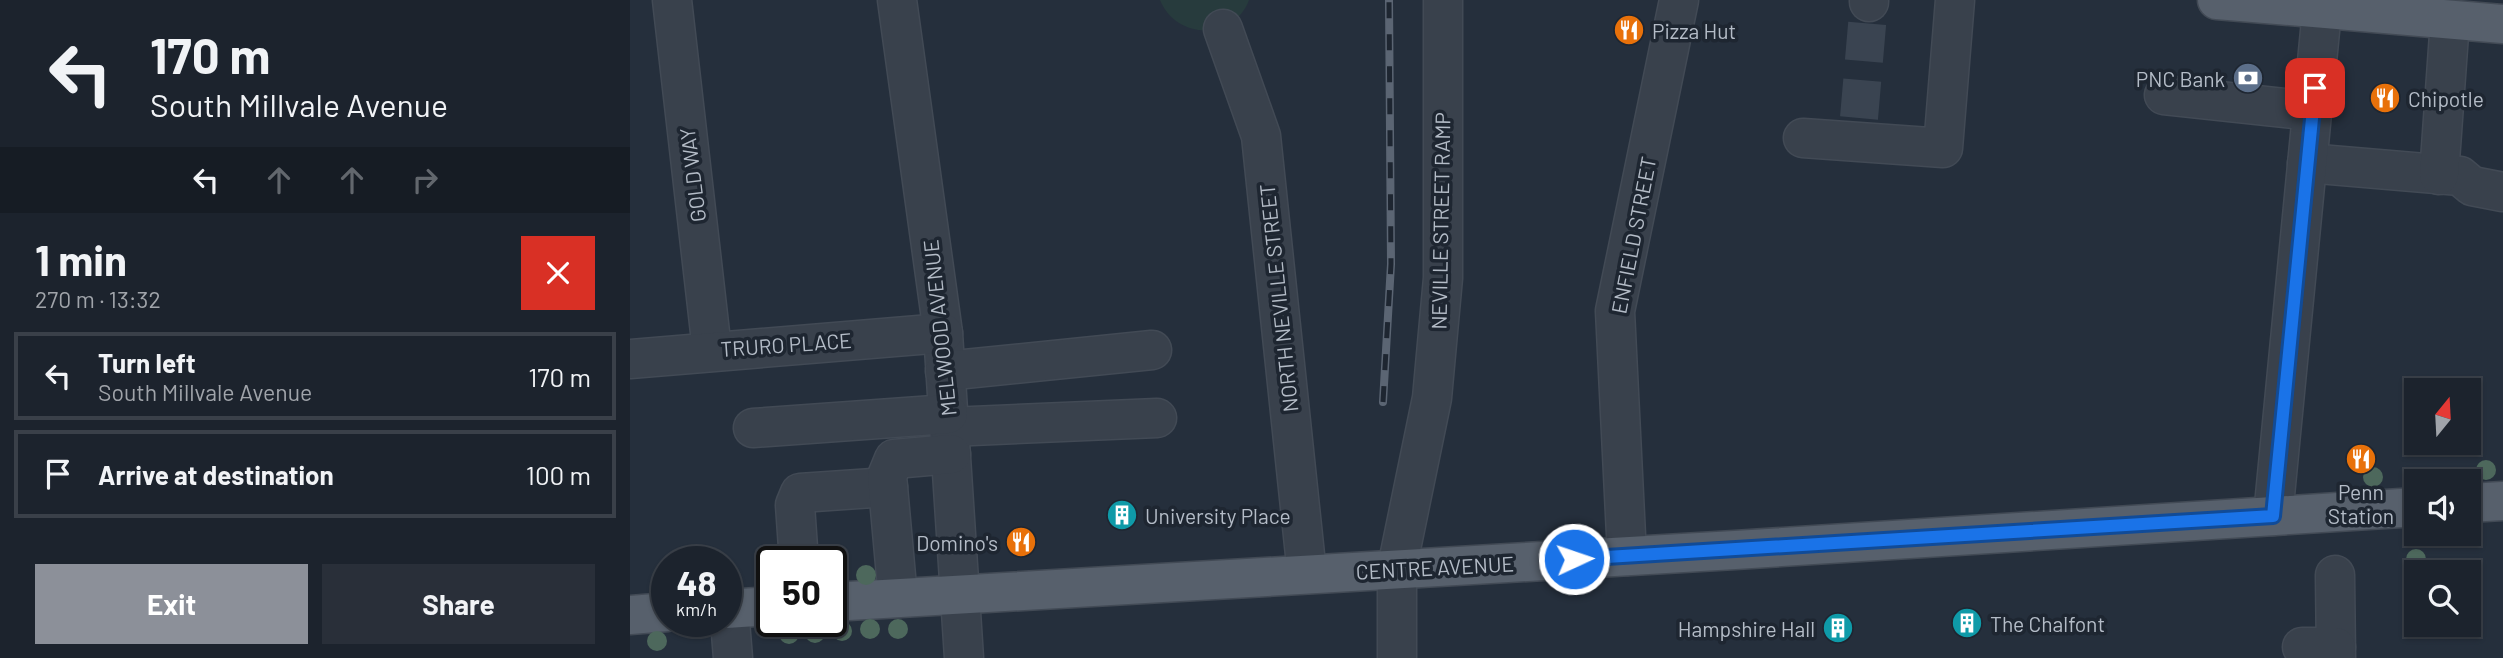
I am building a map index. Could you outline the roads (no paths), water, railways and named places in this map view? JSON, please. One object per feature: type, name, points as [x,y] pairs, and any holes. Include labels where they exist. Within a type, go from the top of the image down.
[{"type":"main road","points":[[2217,0],[2322,5],[2475,22]]},
{"type":"main road","points":[[2481,502],[2503,501]]},
{"type":"main road","name":"CENTRE AVENUE","points":[[847,601],[2404,508]]},
{"type":"main road","points":[[630,615],[651,613]]},
{"type":"street","name":"GOLD WAY","points":[[672,0],[712,350]]},
{"type":"street","name":"MELWOOD AVENUE","points":[[897,0],[943,333],[964,658]]},
{"type":"street","name":"NEVILLE STREET RAMP","points":[[1396,568],[1432,398],[1443,278],[1443,0]]},
{"type":"street","name":"ENFIELD STREET","points":[[1627,556],[1615,311],[1679,0]]},
{"type":"street","points":[[1803,138],[1858,130],[1943,148],[1955,0]]},
{"type":"street","points":[[2273,516],[2322,5]]},
{"type":"street","points":[[2450,176],[2475,22]]},
{"type":"street","name":"NORTH NEVILLE STREET","points":[[1223,29],[1261,136],[1307,574]]},
{"type":"street","points":[[2164,95],[2312,111]]},
{"type":"street","points":[[2307,163],[2450,176],[2472,186],[2503,192]]},
{"type":"street","name":"TRURO PLACE","points":[[630,359],[712,350],[943,333]]},
{"type":"street","points":[[945,371],[1152,350]]},
{"type":"street","points":[[753,428],[949,432],[1157,418]]},
{"type":"street","points":[[898,598],[887,476],[894,459],[949,432]]},
{"type":"street","points":[[798,546],[795,505],[800,494],[888,487]]},
{"type":"street","points":[[1396,568],[1397,658]]},
{"type":"street","points":[[2325,650],[2335,575]]},
{"type":"street","points":[[731,637],[733,658]]},
{"type":"tunnel","points":[[1859,118],[1869,2]]},
{"type":"railway","points":[[1383,402],[1391,264],[1389,0]]},
{"type":"place","name":"Pizza Hut","points":[[1629,30]]},
{"type":"place","name":"PNC Bank","points":[[2248,78]]},
{"type":"place","name":"Chipotle","points":[[2385,98]]},
{"type":"place","name":"Penn Station","points":[[2361,459]]},
{"type":"place","name":"University Place","points":[[1122,515]]},
{"type":"place","name":"Domino's","points":[[1021,542]]},
{"type":"place","name":"The Chalfont","points":[[1967,623]]},
{"type":"place","name":"Hampshire Hall","points":[[1838,628]]}]
